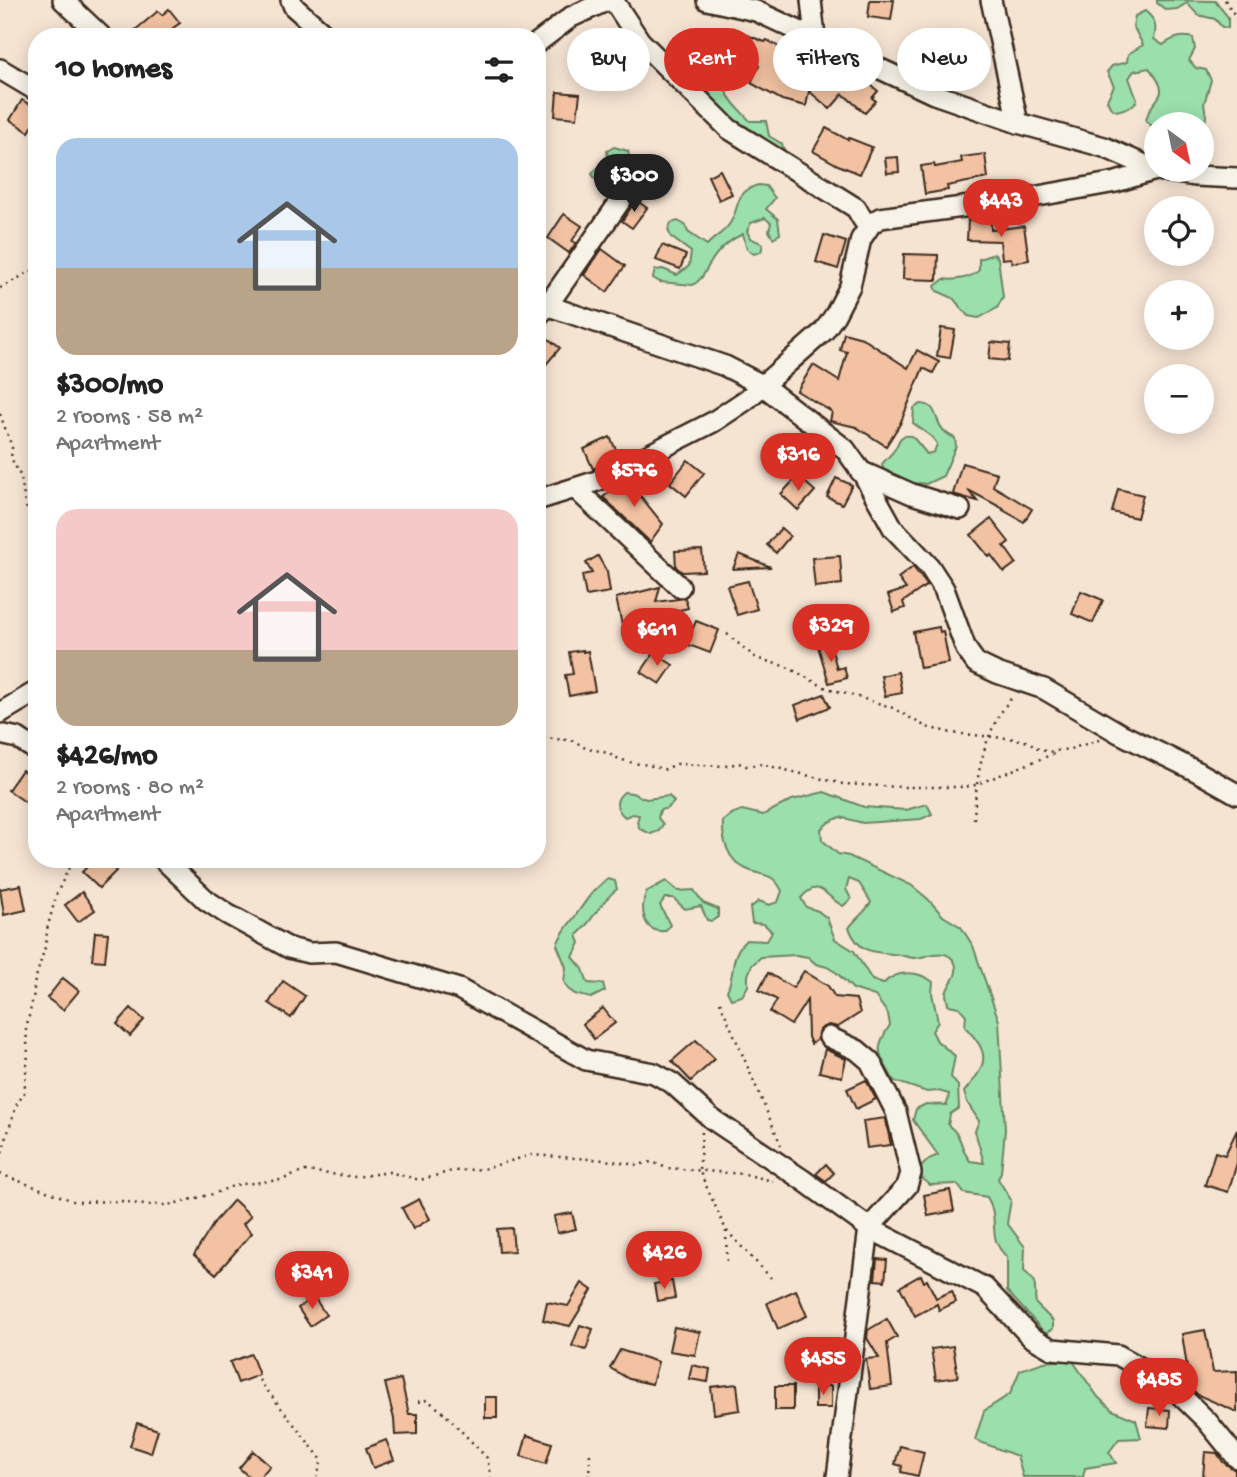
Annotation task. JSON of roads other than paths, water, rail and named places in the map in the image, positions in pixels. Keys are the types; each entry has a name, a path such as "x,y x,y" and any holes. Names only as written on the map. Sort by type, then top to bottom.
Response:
{"street":[{"path":"63,0 93,28"},
{"path":"291,0 294,7 318,28"},
{"path":"546,36 571,17 610,0 640,41 729,129 856,208 863,220 871,224"},
{"path":"707,0 756,11 795,28"},
{"path":"811,0 814,28"},
{"path":"991,0 1018,123"},
{"path":"0,69 28,86"},
{"path":"883,70 934,94 1018,123 1104,147 1144,165"},
{"path":"546,497 597,481 713,422 746,400 824,331 850,286 861,239 871,224 880,218 1016,200 1116,182 1144,174"},
{"path":"1214,177 1237,178"},
{"path":"546,301 626,193"},
{"path":"546,310 725,366 762,385 845,449 893,528 929,566 944,589 970,657 976,663 1044,689 1119,733 1237,794"},
{"path":"860,471 912,494 960,509"},
{"path":"576,489 680,587"},
{"path":"0,713 28,696"},
{"path":"0,734 18,738 28,745"},
{"path":"172,868 206,900 289,948 309,953 336,952 459,989 586,1060 654,1073 672,1083 710,1117 869,1228 985,1288 1031,1337 1052,1349 1118,1355 1169,1384 1207,1421 1237,1458"},
{"path":"830,1037 857,1049 870,1062 896,1112 911,1173 907,1186 869,1228 837,1477"}]}
